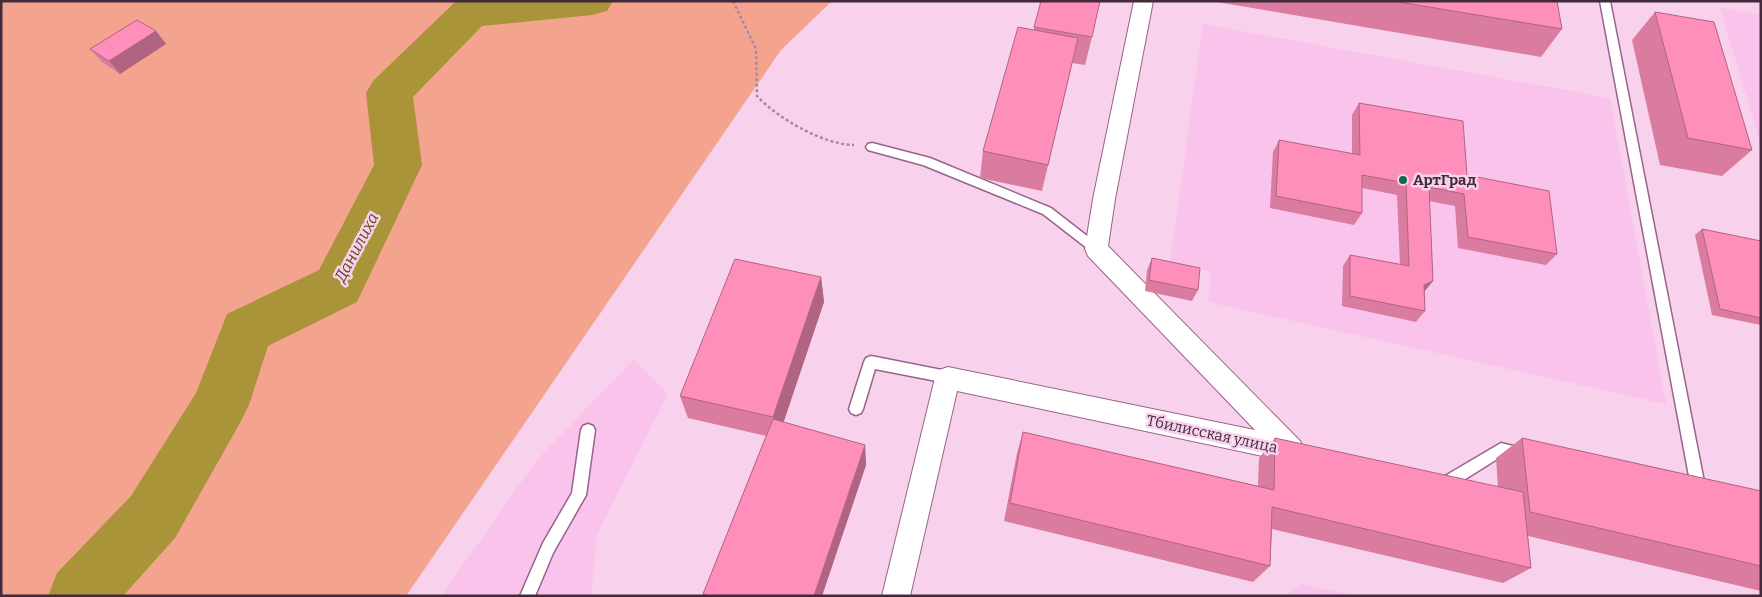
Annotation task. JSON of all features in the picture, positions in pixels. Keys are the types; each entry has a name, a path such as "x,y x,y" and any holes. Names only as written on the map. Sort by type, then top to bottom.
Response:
{"street":[{"path":"1096,249 1104,199 1144,1"},
{"name":"Тбилисская улица","path":"948,378 1291,450 1096,249"},
{"path":"896,596 948,378"}],"lane":[{"path":"1605,1 1704,500 1681,494"},
{"path":"872,147 926,161 1047,211 1096,249"},
{"path":"856,409 871,362 948,378"},
{"path":"527,596 548,548 579,495 588,430"},
{"path":"1427,479 1446,483 1501,449 1530,456"}],"path":[{"path":"733,1 756,49 757,96 760,102 787,120 835,143 872,147"}],"shaded area":[{"path":"1,1 832,1 781,50 406,596 1,596"},
{"path":"1720,8 1761,15 1761,145"},
{"name":"АртГрад","path":"1203,24 1610,98 1666,404 1208,302 1211,271 1170,262"},
{"path":"634,359 668,394 597,534 591,596 441,596 536,461"},
{"path":"1301,584 1357,596 1286,596"}],"building":[{"path":"1041,1 1100,1 1092,37 1034,27"},
{"path":"1393,1 1557,1 1562,29"},
{"path":"1655,12 1714,22 1752,150 1688,138"},
{"path":"137,20 156,31 109,61 90,49"},
{"path":"1018,27 1078,38 1048,165 983,151"},
{"path":"1359,103 1463,121 1467,175 1549,191 1557,254 1468,237 1464,194 1429,187 1433,281 1424,285 1425,311 1350,296 1350,255 1409,266 1406,183 1362,175 1362,213 1276,196 1279,140 1360,155"},
{"path":"1702,229 1761,241 1761,318 1720,309"},
{"path":"1152,258 1200,268 1198,290 1149,280"},
{"path":"735,259 821,277 773,417 680,396"},
{"path":"773,419 865,445 814,596 709,596 703,594"},
{"path":"1023,432 1274,490 1275,438 1523,492 1531,568 1272,507 1270,566 1010,503"},
{"path":"1522,438 1761,491 1761,566 1530,512"}],"waterway":[{"name":"Данилиха","path":"80,596 153,517 220,405 246,331 338,286 398,165 389,93 470,12 592,1"}],"place":[{"name":"АртГрад","path":"1403,180"}]}
